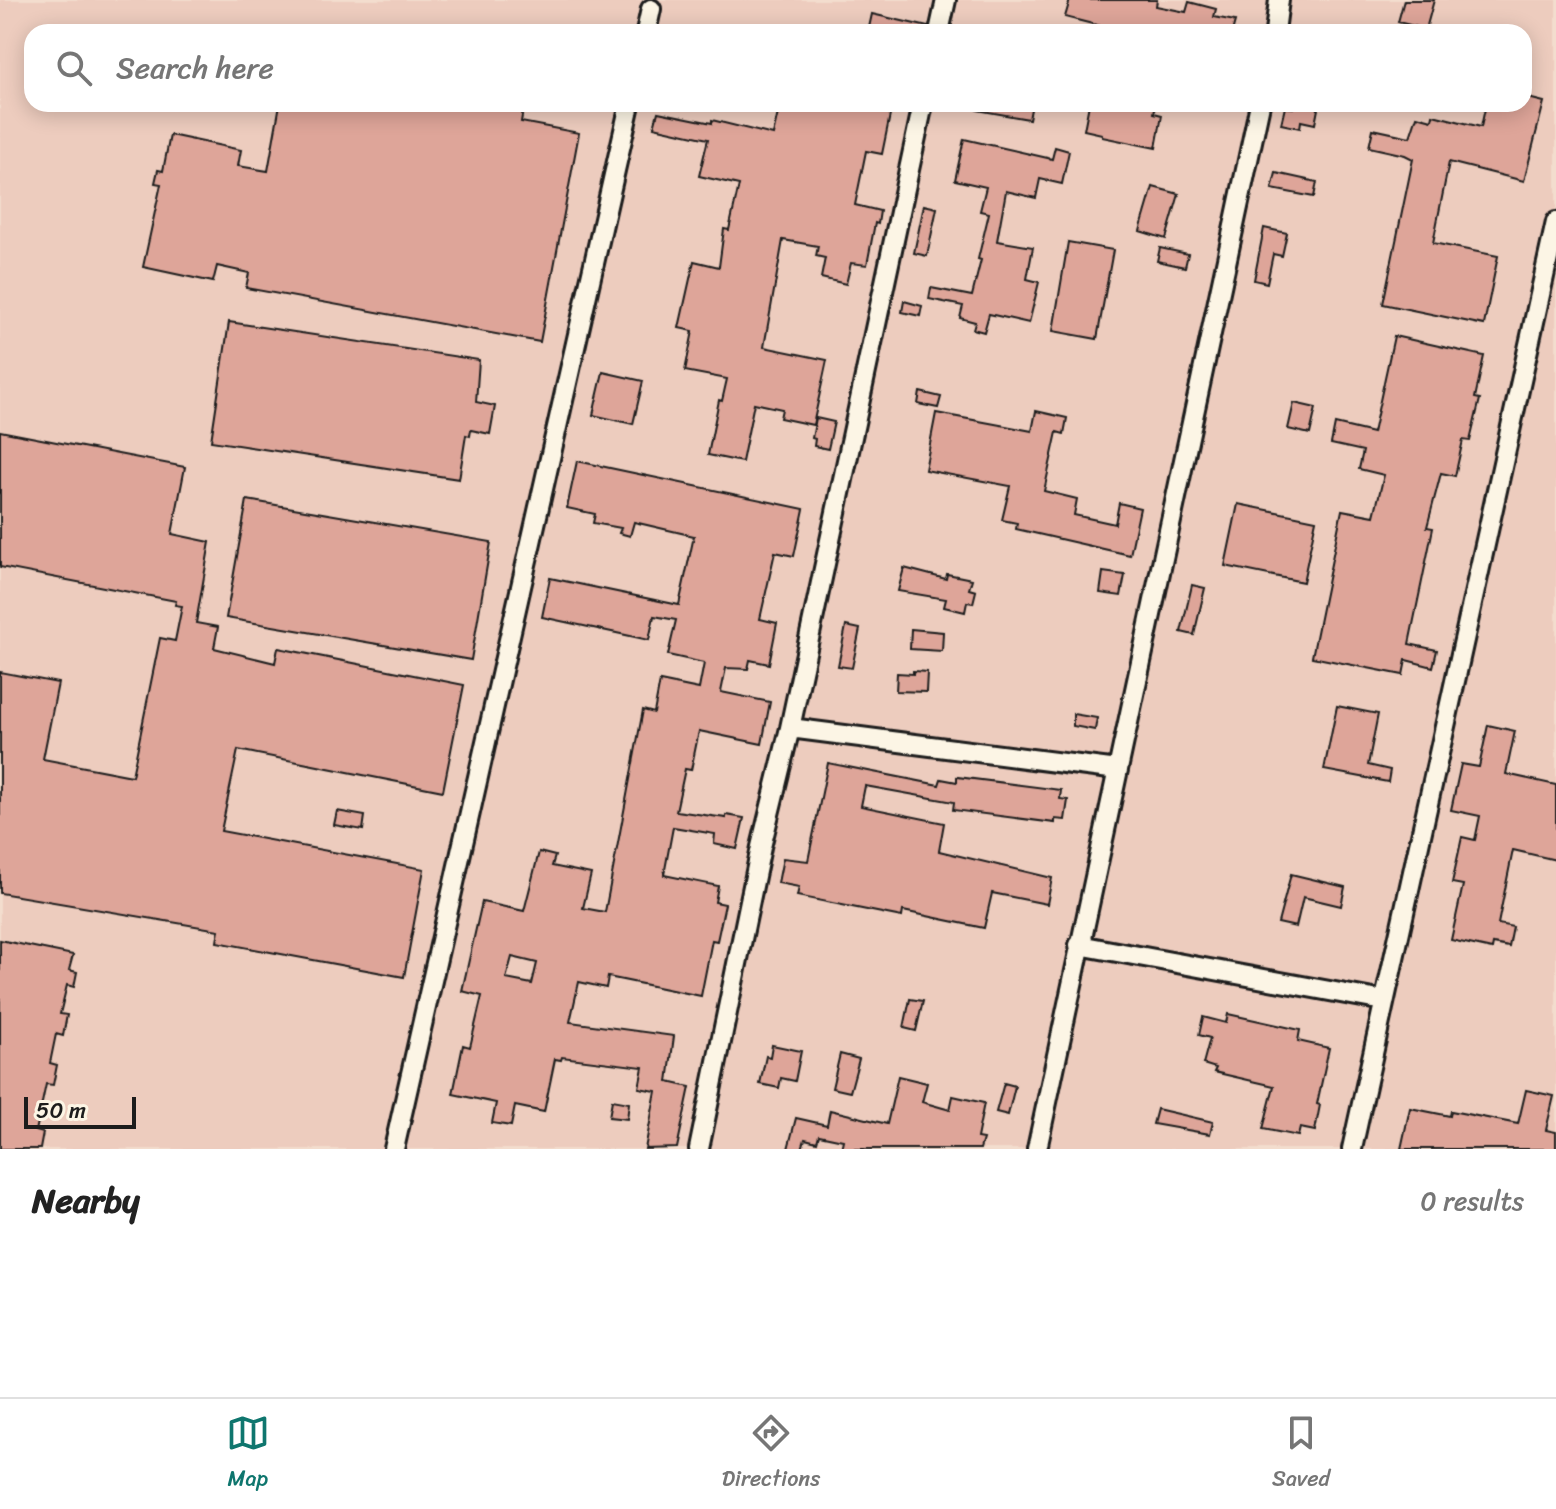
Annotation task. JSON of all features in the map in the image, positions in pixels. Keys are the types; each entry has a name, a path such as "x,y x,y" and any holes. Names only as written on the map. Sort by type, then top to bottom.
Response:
{"street":[{"path":"941,24 946,0"},
{"path":"1276,24 1279,0"},
{"path":"648,24 651,9"},
{"path":"394,1149 628,112"},
{"path":"699,1149 761,847 790,728 921,112"},
{"path":"1037,1149 1258,112"},
{"path":"1352,1149 1556,222"},
{"path":"790,728 1118,770"},
{"path":"1079,945 1384,1001"}],"shaded area":[{"path":"0,0 1556,0 1556,1149 0,1149"}],"building":[{"path":"1070,0 1157,0 1156,6 1186,12 1189,2 1216,9 1214,17 1235,21 1234,24 1093,24 1065,17"},
{"path":"1404,0 1434,0 1427,24 1398,22"},
{"path":"872,14 915,24 870,24"},
{"path":"1532,99 1544,102 1524,181 1449,162 1433,243 1498,256 1484,325 1383,304 1413,159 1369,147 1373,129 1410,137 1417,116 1432,120 1433,115 1481,127 1484,112 1532,112"},
{"path":"279,112 523,112 521,122 579,133 540,342 246,288 249,273 217,266 213,282 143,267 161,184 155,183 158,170 163,171 170,135 241,150 238,166 268,171"},
{"path":"658,112 712,123 712,120 773,135 778,112 891,112 882,154 866,151 855,205 880,211 867,265 851,263 846,284 821,278 825,258 816,256 818,246 783,240 764,347 827,360 813,425 780,418 782,409 754,403 742,462 708,455 719,400 722,401 727,379 685,371 693,331 679,328 694,261 719,267 724,229 729,230 739,185 699,176 708,139 654,127"},
{"path":"989,112 1030,112 1029,119"},
{"path":"1087,112 1154,112 1162,115 1156,148 1102,137 1102,134 1084,130"},
{"path":"1284,112 1317,112 1315,124 1301,121 1300,128 1281,124"},
{"path":"964,139 1052,159 1055,147 1069,151 1062,184 1040,179 1036,198 1006,191 997,241 1033,247 1027,279 1039,282 1029,323 989,314 984,332 973,329 975,322 960,318 963,306 929,299 931,288 972,296 981,260 978,259 989,213 980,211 986,187 955,180"},
{"path":"1276,173 1317,182 1314,197 1272,189"},
{"path":"1153,187 1179,194 1166,239 1140,231"},
{"path":"924,205 937,208 927,256 914,253"},
{"path":"1264,228 1287,233 1282,256 1273,254 1267,283 1254,280"},
{"path":"1068,242 1113,250 1097,339 1053,331"},
{"path":"1160,248 1188,254 1185,267 1157,261"},
{"path":"904,301 922,306 920,316 902,312"},
{"path":"229,322 479,360 476,402 495,406 490,434 471,430 470,436 466,435 459,479 211,441"},
{"path":"1394,336 1484,356 1475,398 1480,399 1470,441 1463,440 1455,476 1441,473 1427,527 1433,528 1409,644 1437,650 1433,667 1406,660 1403,675 1312,657 1342,510 1374,516 1384,475 1359,469 1363,451 1331,444 1335,424 1373,433"},
{"path":"603,372 643,381 633,424 593,415"},
{"path":"920,392 941,397 938,408 918,404"},
{"path":"1294,403 1316,408 1310,434 1288,429"},
{"path":"1036,411 1067,418 1064,434 1057,432 1044,491 1077,499 1074,515 1115,524 1119,503 1140,508 1130,555 1016,529 1017,523 1002,520 1010,486 925,470 936,413 1032,431"},
{"path":"816,418 834,422 828,449 814,446 815,439 812,438"},
{"path":"0,431 185,467 172,534 210,542 196,623 218,627 214,648 275,663 278,648 464,685 443,791 238,750 221,831 424,869 404,977 217,942 219,930 0,893 0,672 58,683 43,759 132,776 160,638 175,641 182,606 175,605 176,601 0,567"},
{"path":"577,461 804,509 794,556 775,552 760,619 777,623 769,664 750,660 748,669 726,668 721,692 770,702 762,744 699,731 691,770 685,769 676,811 744,818 737,849 714,844 715,834 673,827 664,875 718,886 715,902 725,904 717,941 712,940 701,996 608,977 606,988 579,982 570,1022 674,1036 668,1082 690,1087 677,1148 645,1149 656,1091 639,1088 643,1067 562,1057 561,1060 555,1059 544,1112 515,1106 511,1126 492,1123 496,1103 453,1094 463,1045 470,1047 482,996 462,991 482,902 524,911 539,852 555,856 552,866 591,874 583,908 605,912 643,710 654,713 660,681 699,689 704,663 668,655 676,620 654,616 649,640 542,617 550,578 679,605 694,536 634,522 630,536 619,533 621,528 593,523 595,514 567,508","holes":["512,957 537,963 532,984 506,979"]},
{"path":"247,500 491,542 471,660 226,618"},
{"path":"1238,504 1316,520 1303,582 1225,566"},
{"path":"904,568 946,579 947,574 972,579 969,589 976,591 973,603 967,602 965,612 944,607 946,599 898,591"},
{"path":"1103,572 1125,575 1121,596 1100,593"},
{"path":"1192,585 1205,588 1194,635 1181,632"},
{"path":"846,626 860,629 852,668 838,666"},
{"path":"911,629 943,632 942,651 910,649"},
{"path":"913,671 927,672 926,692 896,691 897,673 913,674"},
{"path":"1337,706 1378,714 1368,765 1390,770 1388,782 1324,770"},
{"path":"1073,714 1097,718 1095,730 1073,726"},
{"path":"1488,725 1515,731 1506,774 1556,785 1556,860 1513,850 1498,924 1513,927 1509,947 1493,944 1492,949 1451,940 1463,885 1452,883 1462,837 1475,840 1480,816 1451,810 1461,764 1479,767"},
{"path":"828,763 939,785 941,779 957,782 957,777 1061,790 1060,799 1068,800 1065,820 1055,819 1055,823 953,810 954,802 865,786 861,806 944,823 939,851 1052,878 1047,904 992,893 984,928 903,911 902,917 797,896 799,887 778,883 783,858 808,861"},
{"path":"337,811 365,816 363,830 334,825"},
{"path":"1291,874 1345,887 1341,906 1303,897 1296,927 1278,923"},
{"path":"0,940 73,955 69,970 77,972 74,987 67,985 60,1014 67,1015 63,1036 56,1034 50,1063 57,1065 53,1085 46,1084 36,1131 43,1133 40,1149 0,1149"},
{"path":"910,999 923,1001 916,1031 904,1028"},
{"path":"1228,1014 1300,1030 1298,1041 1329,1048 1317,1104 1320,1105 1315,1131 1300,1128 1298,1136 1263,1129 1274,1086 1214,1072 1216,1068 1203,1064 1210,1038 1199,1035 1203,1017 1226,1023"},
{"path":"772,1045 801,1051 795,1081 781,1078 779,1088 760,1084 766,1056 770,1057"},
{"path":"840,1054 859,1059 850,1092 832,1088"},
{"path":"898,1076 927,1083 922,1102 950,1110 953,1096 984,1103 977,1138 983,1139 980,1149 841,1149 843,1140 819,1135 817,1142 805,1139 802,1149 788,1149 796,1118 827,1125 830,1110 887,1124"},
{"path":"1004,1083 1015,1086 1008,1115 996,1112"},
{"path":"1526,1090 1554,1096 1546,1130 1556,1132 1556,1149 1401,1149 1410,1108 1450,1116 1451,1111 1518,1124"},
{"path":"612,1100 629,1103 627,1119 609,1117"},
{"path":"1157,1109 1213,1122 1210,1134 1153,1124"}]}
